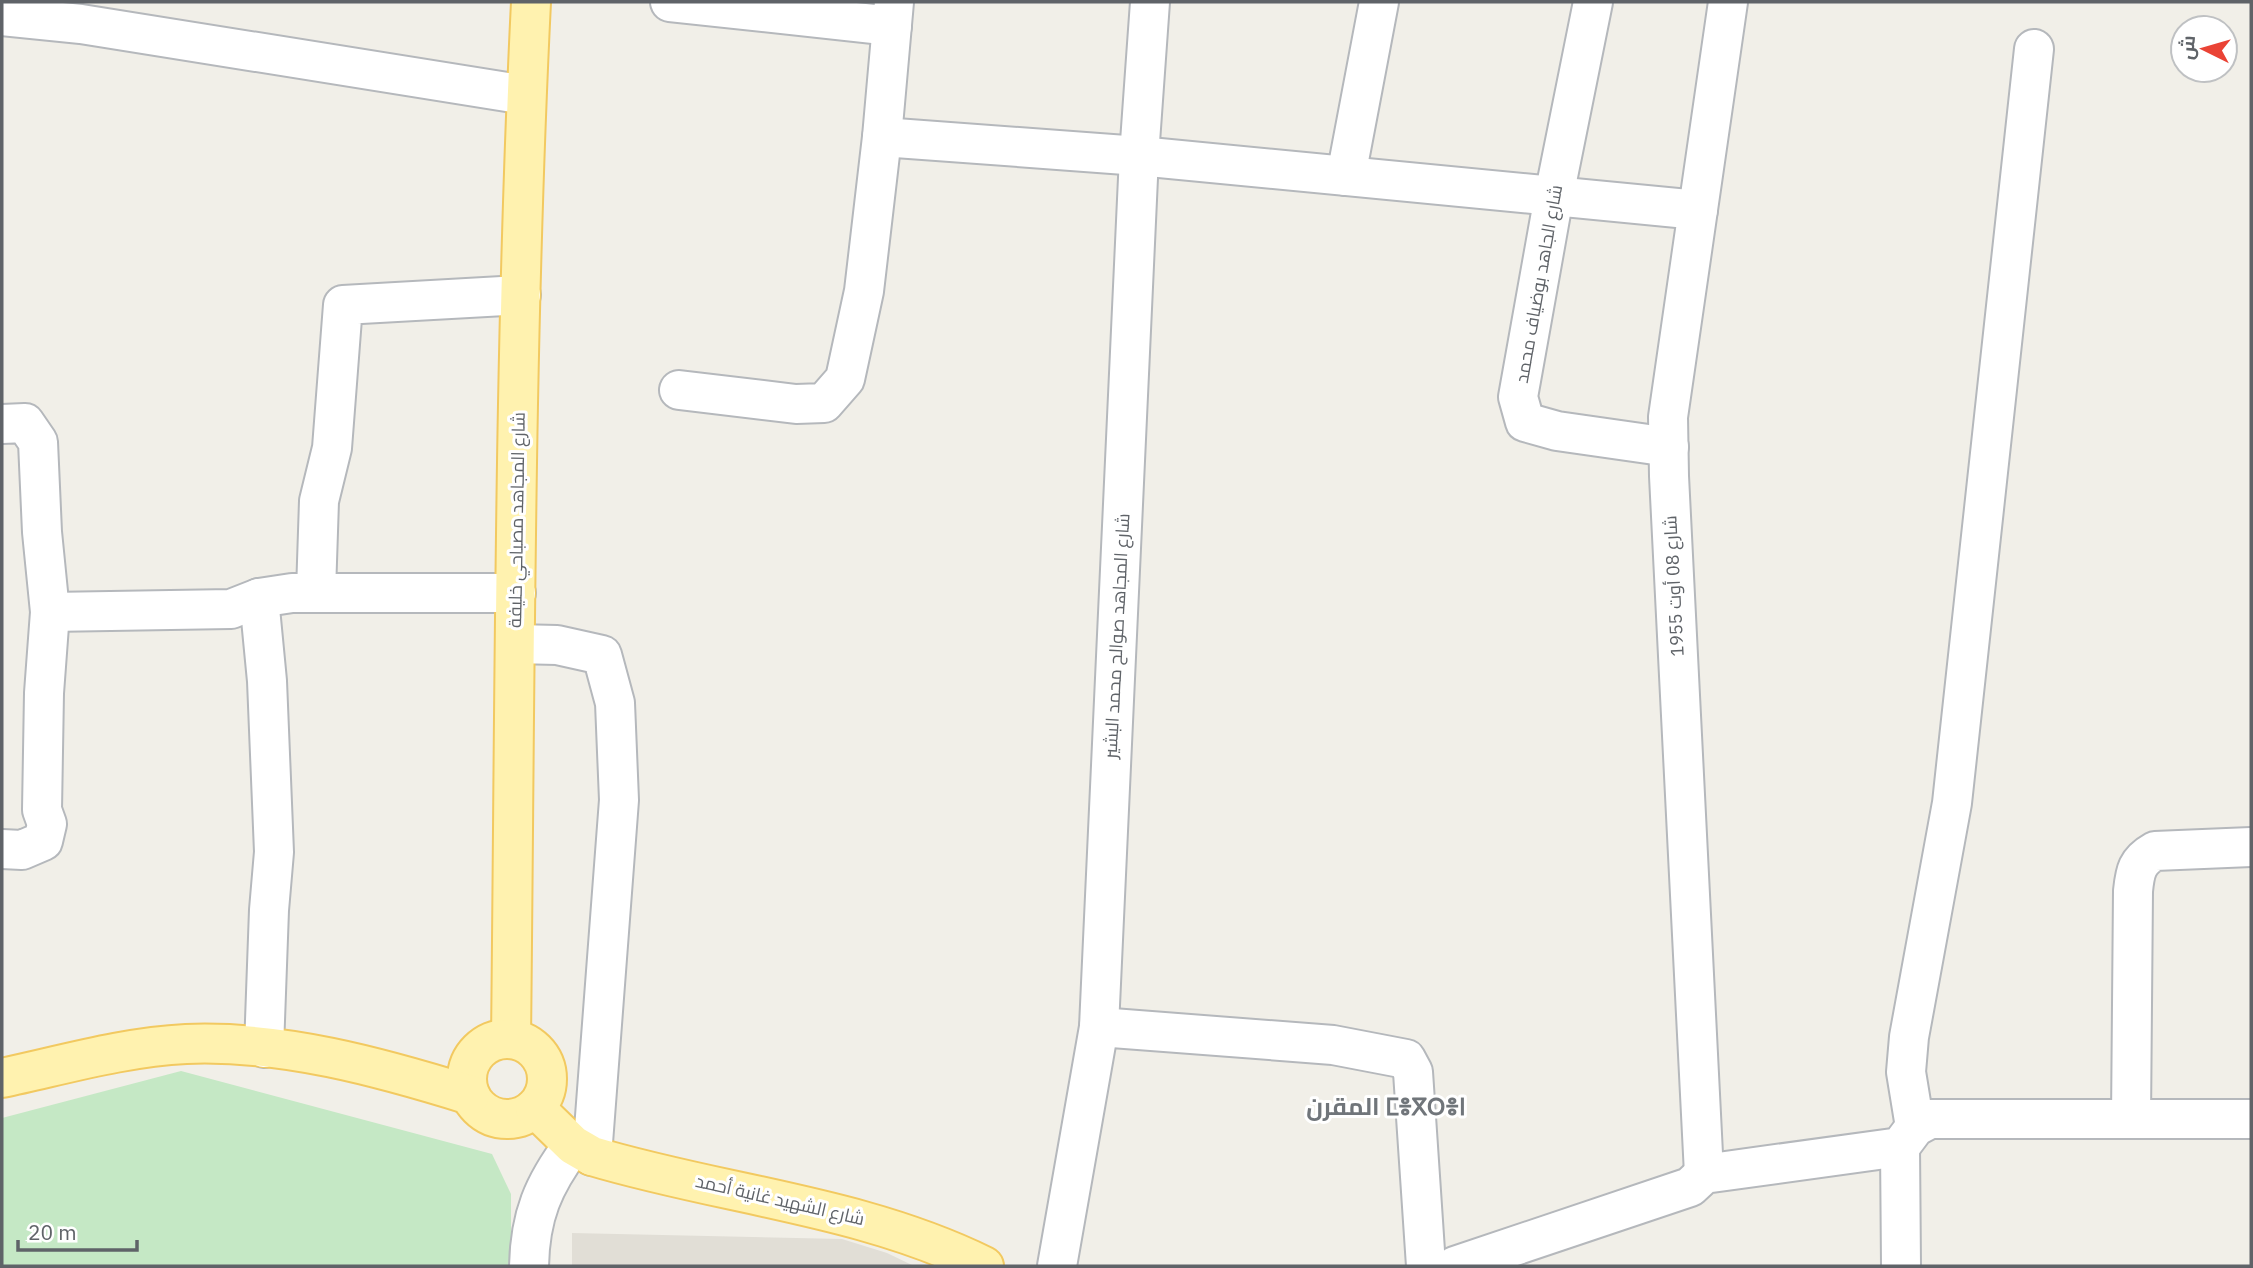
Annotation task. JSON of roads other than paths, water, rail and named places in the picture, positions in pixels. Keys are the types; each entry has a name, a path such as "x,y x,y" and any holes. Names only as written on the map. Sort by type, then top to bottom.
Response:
{"main road":[{"name":"شارع المجاهد مصباحي خليفة","path":"495,1045 515,644 521,295 531,2"},
{"path":"2,1078 131,1050 187,1044 299,1052 411,1076 447,1066 495,1045 523,1042 535,1050 547,1072 543,1098 536,1108 523,1116 510,1119 483,1107 468,1072 495,1045"},
{"name":"شارع الشهيد غانية أحمد","path":"411,1076 483,1107 532,1137 866,1220 914,1236 984,1266"},
{"path":"536,1108 582,1151"}],"street":[{"path":"670,2 893,14 864,291 845,379 824,403 796,404 679,390"},
{"name":"شارع المجاهد صوالح محمد البشير","path":"1057,1266 1099,1027 1139,156 1150,2"},
{"path":"1346,176 1379,2"},
{"name":"شارع الجاهد بوضياف محمد","path":"1593,2 1554,196 1518,397 1525,422 1557,431 1669,447"},
{"name":"شارع 08 أوت 1955","path":"1704,1174 1668,416 1728,2"},
{"path":"2,16 81,24 526,95"},
{"path":"1900,1266 1909,1037 1952,803 2034,49"},
{"path":"882,136 1139,156 1698,210"},
{"path":"316,592 319,501 332,447 343,305 521,295"},
{"path":"2,424 25,423 38,442 42,532 50,612 44,693 41,810 47,824 43,841 22,850 2,849"},
{"path":"50,612 231,609 259,598 316,592 516,593"},
{"path":"259,598 267,681 274,852 264,1048"},
{"path":"515,644 557,645 602,655 615,703 619,800 582,1151 552,1174 542,1193 529,1266"},
{"path":"2131,1119 2133,891 2136,868 2142,858 2155,850 2251,847"},
{"path":"1099,1027 1333,1045 1406,1059 1413,1072 1426,1266"},
{"path":"1455,1266 1690,1187 1704,1174 1907,1137 1930,1119 2251,1119"}],"district":[{"name":"المقرن ⵎⴻⴳⵔⴻⵏ","path":"1386,1107"}]}
